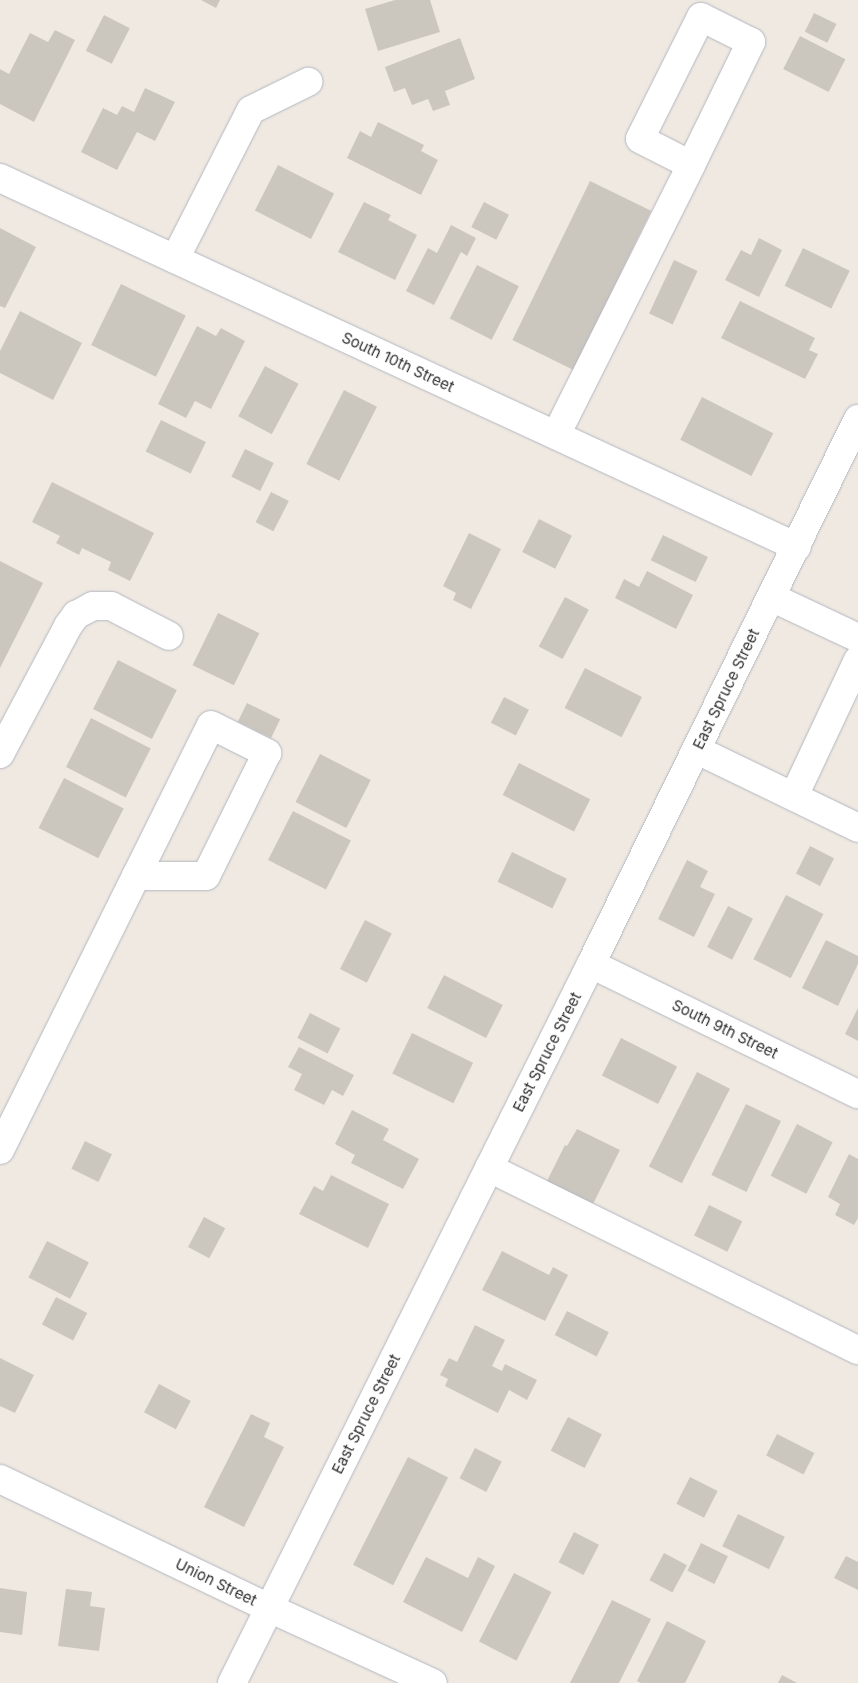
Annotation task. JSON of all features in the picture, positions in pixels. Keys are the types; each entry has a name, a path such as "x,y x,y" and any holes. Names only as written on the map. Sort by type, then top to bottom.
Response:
{"street":[{"path":"556,435 751,42 701,17 640,139 690,164"},
{"path":"175,259 251,110 308,82"},
{"name":"South 10th Street","path":"0,178 796,546"},
{"name":"East Spruce Street","path":"232,1683 697,750 858,419"},
{"path":"771,597 858,638"},
{"path":"0,754 68,626 76,615 93,606 111,606 168,636"},
{"path":"794,796 858,660"},
{"path":"0,1150 136,876 211,725 267,753 206,876 136,876"},
{"path":"697,750 858,828"},
{"name":"South 9th Street","path":"591,964 858,1094"},
{"path":"489,1168 858,1350"},
{"name":"Union Street","path":"0,1479 269,1608 433,1683"}],"building":[{"path":"201,0 220,0 216,8"},
{"path":"395,0 430,0 440,32 378,51 365,9"},
{"path":"814,13 836,24 827,43 805,32"},
{"path":"104,15 130,28 112,64 86,51"},
{"path":"55,30 75,40 34,122 0,104 0,69 9,74 30,33 48,42"},
{"path":"800,36 845,59 829,92 783,69"},
{"path":"460,38 475,79 445,91 450,105 433,111 428,99 412,105 405,88 394,92 385,67"},
{"path":"145,88 175,102 155,141 137,132 117,170 81,152 103,108 117,115 122,106 134,112"},
{"path":"378,122 424,145 421,151 438,160 421,195 347,158 360,131 371,137"},
{"path":"278,165 334,194 311,239 255,210"},
{"path":"590,181 651,211 574,370 512,340"},
{"path":"364,202 391,215 388,220 417,235 395,280 338,252"},
{"path":"484,202 509,215 496,240 471,227"},
{"path":"451,225 476,238 467,256 461,252 434,305 406,291 428,248 437,253"},
{"path":"0,228 36,247 5,308 0,306"},
{"path":"759,238 782,250 759,297 725,280 741,250 751,255"},
{"path":"803,248 850,271 831,309 785,286"},
{"path":"674,260 698,271 673,324 649,313"},
{"path":"477,265 519,286 492,340 450,318"},
{"path":"121,284 186,316 156,377 91,345"},
{"path":"740,301 815,338 809,350 818,354 805,379 721,338"},
{"path":"20,311 82,343 53,400 0,373 0,351"},
{"path":"197,326 216,336 221,328 245,341 211,409 195,401 186,418 158,404"},
{"path":"265,366 299,384 272,434 238,416"},
{"path":"344,390 377,407 339,481 306,464"},
{"path":"702,397 773,433 751,476 680,440"},
{"path":"161,420 206,442 191,473 146,451"},
{"path":"245,449 274,463 260,491 231,477"},
{"path":"52,482 154,533 130,581 108,570 111,562 82,548 79,555 56,543 60,536 32,522"},
{"path":"271,492 289,501 273,531 256,522"},
{"path":"539,519 572,536 555,569 522,552"},
{"path":"469,533 501,549 471,609 453,600 456,593 443,586"},
{"path":"663,535 708,557 696,582 651,560"},
{"path":"0,561 43,583 0,668"},
{"path":"647,571 693,595 676,629 615,598 624,579 639,587"},
{"path":"565,597 589,610 563,659 539,646"},
{"path":"218,613 259,633 234,685 193,665"},
{"path":"118,660 177,690 152,739 93,709"},
{"path":"585,668 642,697 622,737 565,708"},
{"path":"504,697 529,710 516,736 491,723"},
{"path":"247,703 280,719 271,738 238,722"},
{"path":"91,718 151,748 126,797 66,767"},
{"path":"320,754 371,780 346,828 295,802"},
{"path":"519,763 590,799 574,831 503,795"},
{"path":"64,778 124,808 98,858 39,828"},
{"path":"293,811 351,841 326,890 268,860"},
{"path":"810,846 834,858 820,886 796,874"},
{"path":"512,852 567,879 552,908 498,882"},
{"path":"687,860 708,871 700,887 715,894 694,937 658,919"},
{"path":"786,895 823,914 791,978 753,959"},
{"path":"728,906 753,919 732,960 707,947"},
{"path":"365,920 392,934 367,983 340,969"},
{"path":"826,940 858,956 858,964 838,1006 802,988"},
{"path":"444,975 503,1005 486,1038 427,1008"},
{"path":"858,1008 858,1041 845,1034"},
{"path":"310,1013 340,1028 328,1053 297,1038"},
{"path":"412,1033 473,1063 453,1103 392,1073"},
{"path":"621,1038 677,1067 658,1104 602,1075"},
{"path":"299,1047 354,1075 343,1096 332,1090 324,1105 294,1090 302,1074 288,1067"},
{"path":"697,1072 730,1089 682,1183 649,1166"},
{"path":"746,1104 781,1121 746,1192 711,1175"},
{"path":"352,1110 389,1129 383,1140 419,1159 403,1189 351,1163 355,1155 335,1144"},
{"path":"797,1124 833,1142 806,1194 771,1176"},
{"path":"577,1129 620,1150 592,1206 546,1183 565,1145 567,1146"},
{"path":"85,1141 112,1154 98,1182 71,1169"},
{"path":"849,1154 858,1159 858,1218 854,1225 835,1215 840,1204 828,1197"},
{"path":"331,1175 389,1204 368,1248 299,1214 314,1186 323,1191"},
{"path":"709,1205 742,1221 727,1252 694,1236"},
{"path":"204,1217 225,1228 209,1258 188,1247"},
{"path":"47,1241 89,1262 70,1299 28,1278"},
{"path":"502,1251 549,1275 553,1267 568,1275 545,1321 482,1290"},
{"path":"56,1297 87,1313 73,1341 42,1325"},
{"path":"567,1311 609,1332 597,1356 555,1335"},
{"path":"475,1325 505,1340 492,1366 502,1371 505,1364 537,1380 527,1400 509,1390 498,1413 445,1386 448,1379 440,1375 449,1358 457,1362"},
{"path":"0,1358 34,1375 15,1413 0,1406"},
{"path":"159,1384 191,1401 176,1429 144,1412"},
{"path":"251,1414 270,1423 264,1437 284,1447 244,1527 204,1507"},
{"path":"568,1417 602,1434 585,1468 551,1451"},
{"path":"777,1434 814,1453 804,1474 766,1455"},
{"path":"475,1448 502,1462 486,1492 460,1478"},
{"path":"408,1457 448,1477 393,1585 353,1565"},
{"path":"690,1477 718,1491 704,1518 676,1504"},
{"path":"738,1514 785,1537 769,1569 722,1546"},
{"path":"574,1532 599,1545 584,1575 559,1562"},
{"path":"701,1543 728,1556 714,1584 687,1571"},
{"path":"664,1553 687,1565 672,1593 649,1580"},
{"path":"846,1556 858,1562 858,1590 834,1578"},
{"path":"426,1557 468,1578 478,1557 495,1566 462,1632 403,1602"},
{"path":"514,1573 551,1592 516,1661 479,1642"},
{"path":"0,1588 27,1592 22,1635 0,1632"},
{"path":"66,1589 92,1592 90,1606 105,1608 99,1651 58,1646"},
{"path":"612,1600 651,1619 619,1683 570,1683"},
{"path":"667,1621 706,1641 685,1683 641,1683 637,1681"},
{"path":"782,1675 797,1683 778,1683"}]}
